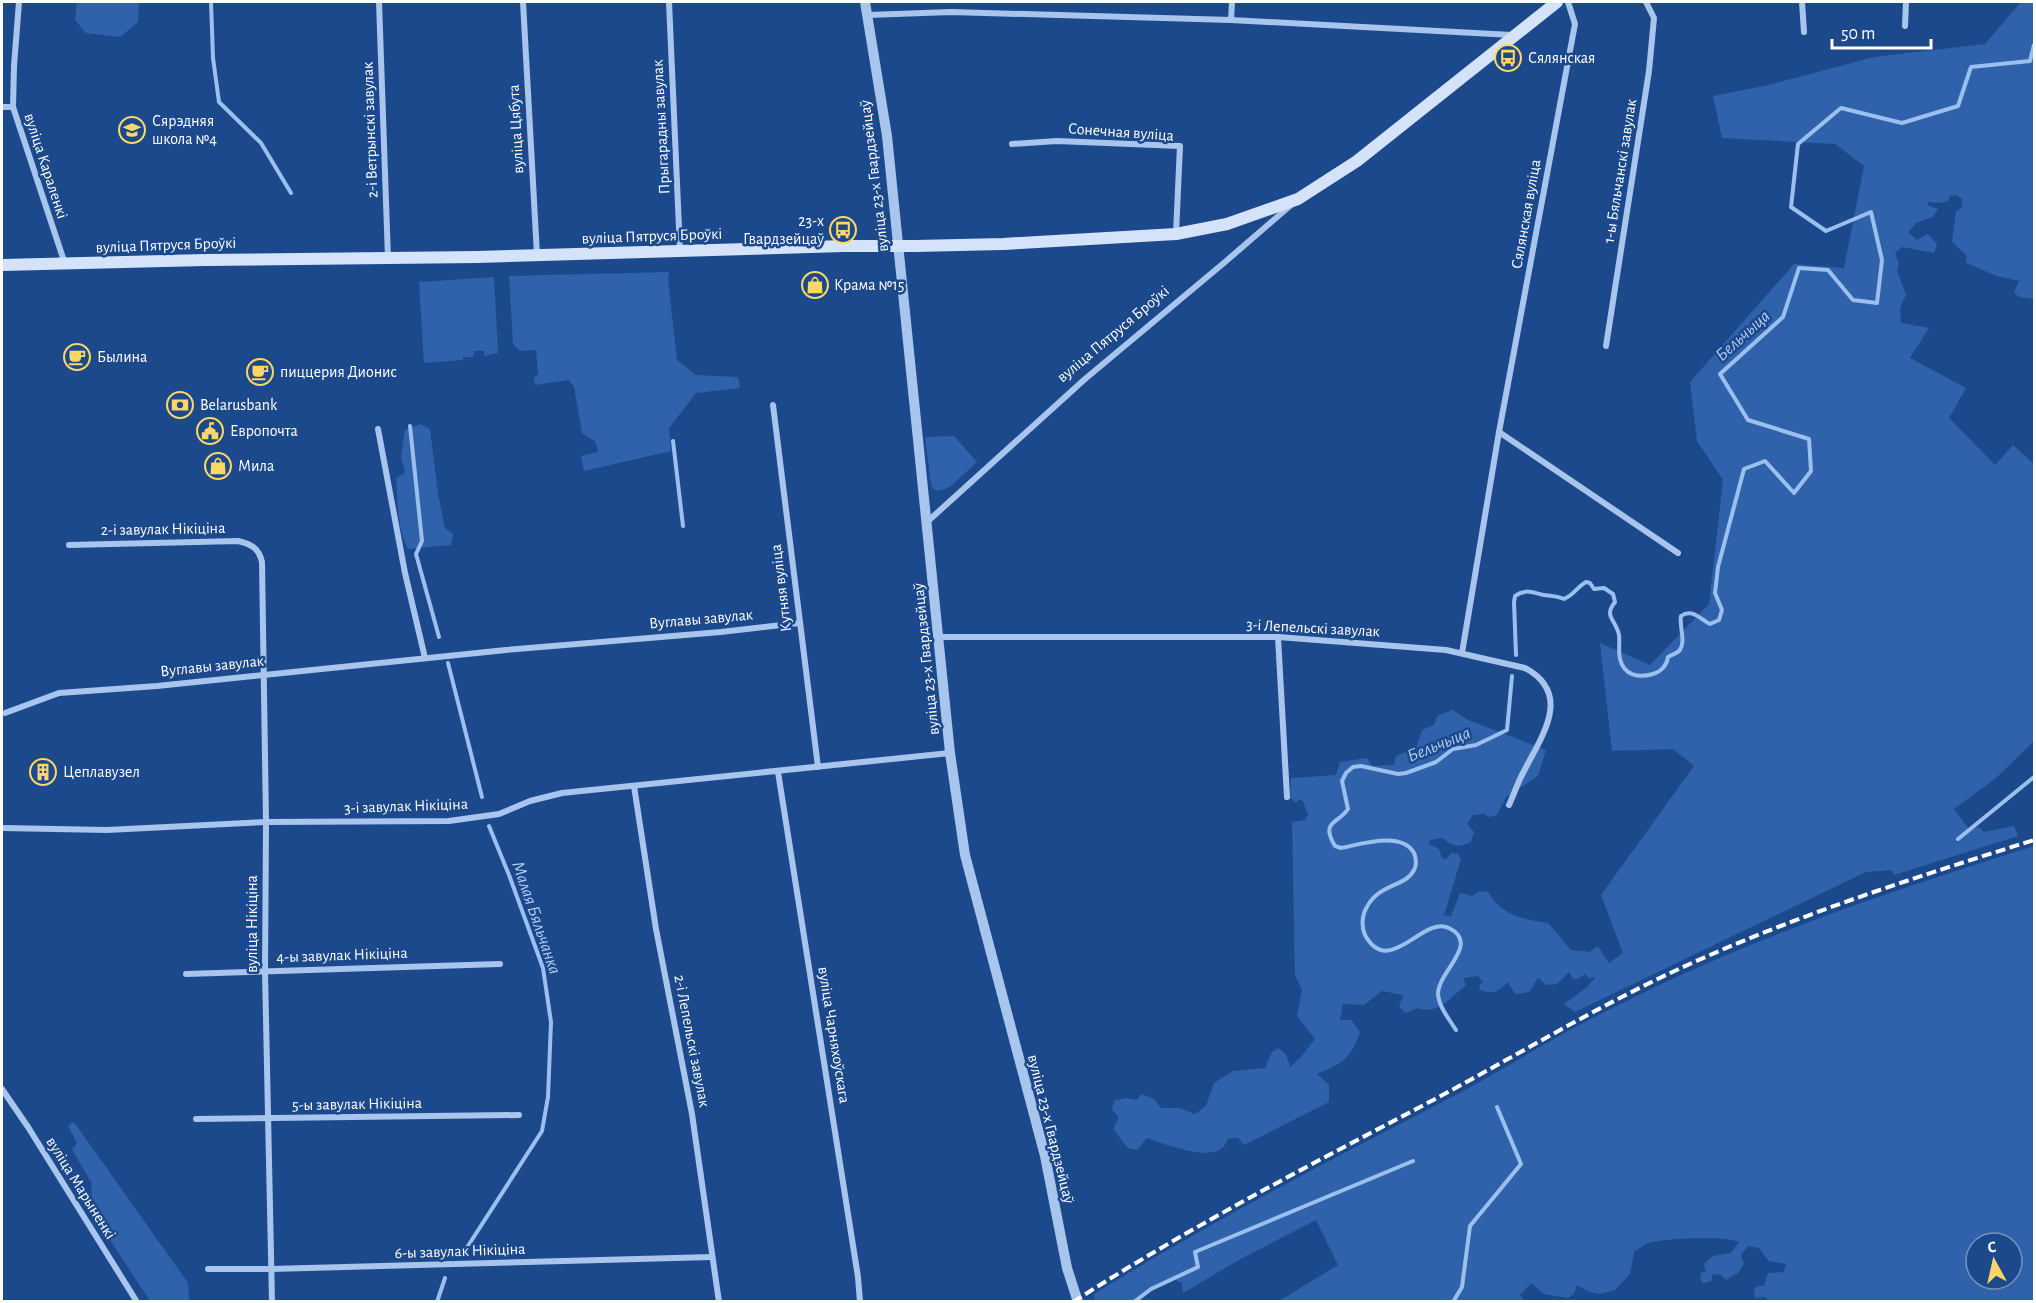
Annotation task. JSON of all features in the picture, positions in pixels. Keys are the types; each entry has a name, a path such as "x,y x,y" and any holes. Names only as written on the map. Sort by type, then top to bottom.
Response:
{"main road":[{"name":"вуліца Пятруся Броўкі","path":"2,265 1014,243 1176,234 1227,224 1298,199 1357,160 1557,2"}],"street":[{"name":"вуліца Караленкі","path":"19,2 13,107 65,264"},
{"name":"2-і Ветрынскі завулак","path":"379,2 388,258"},
{"name":"вуліца Цябута","path":"523,2 537,255"},
{"name":"Прыгарадны завулак","path":"669,2 680,251"},
{"name":"вуліца 23-х Гвардзейцаў","path":"865,2 886,136 950,753 965,855 1045,1156 1067,1268 1078,1302"},
{"path":"1231,20 1232,2"},
{"name":"Сялянская вуліца","path":"1462,653 1499,432 1575,24 1568,2"},
{"name":"1-ы Бяльчанскі завулак","path":"1606,346 1649,71 1654,18 1646,2"},
{"path":"1802,2 1804,32"},
{"path":"1905,26 1906,2"},
{"path":"868,15 951,12 1231,20 1516,35"},
{"path":"2,107 13,107"},
{"name":"Сонечная вуліца","path":"1012,144 1057,141 1180,146 1176,234"},
{"name":"вуліца Пятруся Броўкі","path":"926,522 1085,379 1217,270 1298,199"},
{"name":"Кутняя вуліца","path":"773,405 818,767"},
{"path":"378,429 405,573 425,658"},
{"path":"1499,432 1678,553"},
{"name":"2-і завулак Нікіціна","path":"69,545 238,541 256,548"},
{"name":"вуліца Нікіціна","path":"256,548 262,562 266,822 265,972 272,1302"},
{"name":"Вуглавы завулак","path":"5,713 59,693 157,686 799,623"},
{"name":"3-і Лепельскі завулак","path":"939,637 1278,637 1462,653 1525,668 1536,673 1544,681 1550,694 1551,706 1549,720 1509,805"},
{"path":"1278,637 1287,797"},
{"name":"3-і завулак Нікіціна","path":"2,828 107,830 266,822 449,821 499,814 530,801 562,793 950,753"},
{"name":"вуліца Чарняхоўскага","path":"778,772 858,1277 860,1302"},
{"name":"2-і Лепельскі завулак","path":"634,786 656,929 692,1114 719,1302"},
{"name":"4-ы завулак Нікіціна","path":"186,974 500,964"},
{"name":"вуліца Марыненкі","path":"2,1089 137,1302"},
{"name":"5-ы завулак Нікіціна","path":"196,1119 519,1115"},
{"name":"6-ы завулак Нікіціна","path":"208,1269 712,1257"}],"shaded area":[{"path":"77,2 139,2 138,22 120,37 86,33 75,20"},
{"path":"2021,2 2034,2 2034,299 2019,297 2014,292 2019,281 1997,276 1966,263 1967,256 1952,242 1956,212 1962,207 1962,199 1956,195 1940,203 1928,202 1927,205 1938,209 1933,217 1916,223 1908,232 1917,240 1928,234 1937,244 1934,253 1902,247 1895,253 1899,264 1897,271 1906,295 1900,308 1901,323 1929,328 1910,358 1966,388 1949,418 1995,465 2013,445 2034,464 2034,741 1996,778 1954,809 1969,829 1979,827 1984,832 2014,826 2018,836 1894,875 1892,870 1866,872 1575,1012 1564,1004 1586,988 1596,977 1589,978 1585,974 1578,979 1573,979 1569,972 1557,984 1546,985 1538,978 1529,992 1515,994 1508,982 1499,990 1489,992 1480,990 1479,985 1483,982 1478,976 1463,978 1466,985 1444,1004 1432,1009 1418,1008 1406,1013 1399,1007 1403,995 1382,991 1364,1005 1343,1004 1340,1020 1351,1020 1360,1032 1349,1055 1333,1067 1317,1074 1329,1085 1329,1102 1244,1145 1238,1138 1229,1138 1221,1149 1214,1152 1184,1150 1147,1138 1137,1150 1128,1148 1113,1129 1119,1117 1112,1110 1114,1101 1126,1098 1136,1100 1142,1094 1154,1099 1161,1108 1179,1108 1195,1114 1206,1106 1214,1083 1233,1071 1265,1068 1272,1052 1278,1048 1286,1054 1290,1067 1315,1039 1297,1016 1302,990 1295,975 1292,822 1305,820 1308,815 1302,799 1295,802 1290,798 1291,778 1336,775 1340,762 1367,758 1372,766 1394,765 1396,756 1416,748 1422,730 1434,725 1437,716 1452,710 1468,720 1546,750 1538,776 1506,797 1497,815 1489,817 1484,814 1473,815 1467,824 1474,832 1471,842 1456,846 1443,838 1431,840 1429,844 1439,849 1442,858 1446,859 1451,853 1458,854 1461,859 1444,915 1451,916 1460,893 1472,896 1480,891 1488,892 1500,906 1514,915 1548,923 1571,950 1589,952 1598,946 1609,963 1623,953 1601,895 1694,766 1673,749 1612,751 1600,643 1650,665 1709,604 1723,480 1697,441 1690,382 1794,264 1844,268 1864,166 1835,144 1722,138 1713,96 1769,85 1874,57 1985,44"},
{"path":"669,272 677,360 696,375 738,377 740,388 696,393 669,428 671,451 584,471 581,456 598,452 596,442 582,433 574,387 569,380 535,385 534,378 538,374 536,350 520,351 513,344 509,276"},
{"path":"494,277 498,353 484,356 484,351 474,351 473,357 463,357 463,360 424,363 419,282"},
{"path":"420,424 430,429 438,494 445,528 453,534 451,545 408,549 400,523 396,478 405,473 401,456 405,430"},
{"path":"954,436 977,462 950,487 938,491 933,489 931,484 925,437"},
{"path":"2034,846 2034,1301 1770,1301 1765,1297 1755,1298 1754,1290 1758,1286 1764,1286 1768,1273 1784,1272 1786,1264 1769,1261 1759,1248 1748,1246 1741,1255 1744,1264 1738,1273 1726,1280 1720,1274 1712,1275 1712,1280 1703,1283 1700,1279 1701,1273 1706,1271 1704,1264 1713,1256 1731,1253 1739,1242 1693,1238 1646,1244 1634,1252 1630,1274 1615,1290 1600,1294 1589,1292 1577,1285 1574,1294 1568,1298 1544,1294 1531,1283 1520,1295 1524,1301 1279,1301 1338,1265 1316,1220 1237,1261 1183,1293 1182,1283 1175,1280 1137,1301 1095,1301 1094,1294 1225,1217 1465,1090 1564,1033 1714,960 1759,941 1896,891"},
{"path":"74,1122 188,1283 189,1301 150,1301 93,1214 91,1182 72,1150 77,1143 68,1126"}],"waterway":[{"name":"Малая Бяльчанка","path":"211,2 213,58 219,102 261,143 291,193"},
{"name":"Бельчыца","path":"1516,655 1514,602 1515,596 1523,592 1564,599 1586,582 1590,583 1594,589 1604,588 1613,594 1615,602 1610,615 1619,635 1620,659 1625,669 1637,675 1659,672 1668,657 1680,650 1682,646 1681,616 1689,613 1710,624 1719,620 1722,610 1715,593 1718,567 1744,469 1765,461 1794,493 1811,471 1809,439 1748,420 1720,374 1783,317 1799,268 1828,270 1853,300 1877,303 1882,260 1871,212 1826,231 1791,207 1798,144 1841,108 1902,123 1958,106 1971,67 2030,61 2034,45"},
{"name":"Малая Бяльчанка","path":"410,426 422,541 416,554 439,637"},
{"path":"673,441 683,526"},
{"name":"Малая Бяльчанка","path":"448,663 482,797"},
{"name":"Бельчыца","path":"1456,1030 1442,1008 1438,994 1444,976 1460,950 1461,942 1458,934 1449,928 1439,926 1395,949 1385,951 1374,947 1363,930 1363,916 1369,903 1382,891 1409,876 1416,866 1414,853 1408,846 1391,841 1370,842 1341,848 1335,846 1329,832 1332,824 1348,809 1342,781 1353,767 1361,766 1398,774 1406,773 1436,762 1453,749 1476,745 1507,730 1512,676"},
{"path":"1958,839 2034,777"},
{"name":"Малая Бяльчанка","path":"466,1249 542,1131 548,1097 551,1022 543,968 489,826"},
{"name":"Бельчыца","path":"1453,1302 1462,1287 1470,1226 1521,1164 1497,1107"},
{"path":"1134,1302 1151,1289 1198,1267 1195,1252 1413,1161"},
{"name":"Малая Бяльчанка","path":"437,1302 445,1278"}],"railway":[{"path":"1073,1302 1115,1275 1244,1201 1451,1091 1604,1006 1666,975 1802,918 1894,885 2034,840"}],"place":[{"name":"Сялянская","path":"1508,58"},
{"name":"Сярэдняя школа №4","path":"132,130"},
{"name":"23-х Гвардзейцаў","path":"843,230"},
{"name":"Крама №15","path":"815,285"},
{"name":"Былина","path":"77,357"},
{"name":"пиццерия Дионис","path":"260,372"},
{"name":"Belarusbank","path":"180,405"},
{"name":"Европочта","path":"210,431"},
{"name":"Мила","path":"218,466"},
{"name":"Цеплавузел","path":"43,772"}]}
